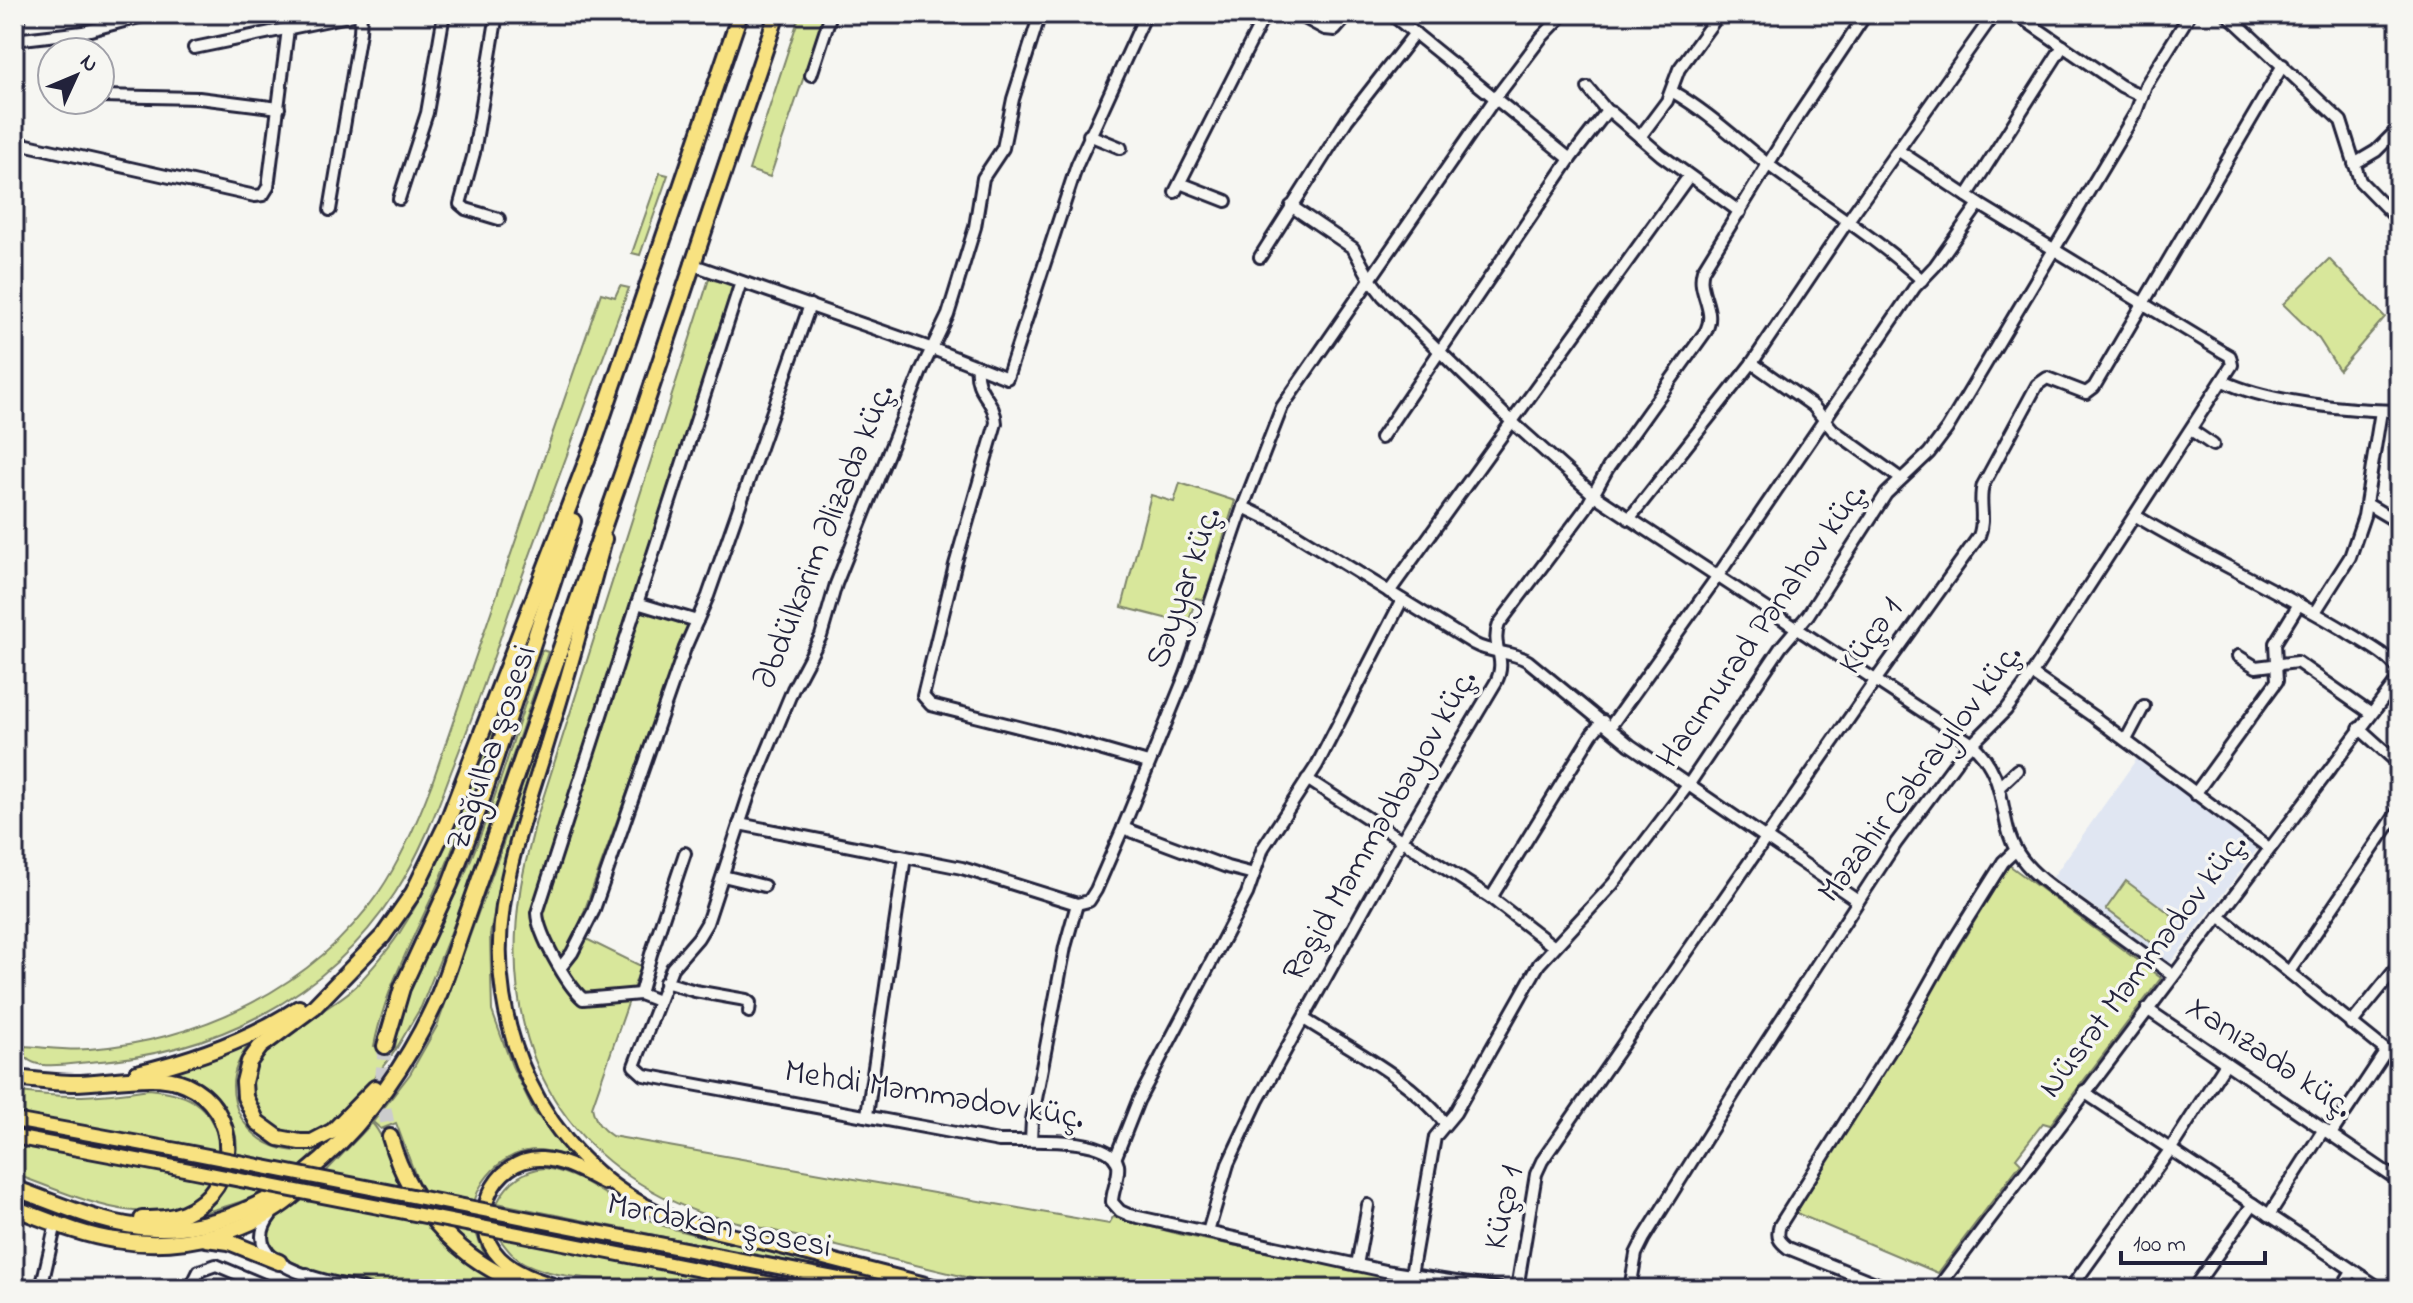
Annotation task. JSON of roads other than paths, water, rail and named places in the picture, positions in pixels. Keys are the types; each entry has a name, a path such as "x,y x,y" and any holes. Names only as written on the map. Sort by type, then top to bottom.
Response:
{"highway":[{"path":"425,1025 371,1093 333,1131 312,1142 289,1142 266,1131 257,1122 245,1097 244,1082 249,1062 260,1047 314,1007 397,918 447,823 595,439 740,14"},
{"name":"Zağulba şosesi","path":"14,1188 136,1227 176,1228 219,1220 268,1200 290,1186 359,1122 392,1080 425,1025 458,941 629,454 777,14"},
{"path":"385,1046 402,988 450,884 478,811 566,543 595,439"},
{"path":"98,1081 183,1060 257,1031 297,1010 348,973"},
{"path":"14,1078 74,1083 170,1079 199,1092 216,1110 227,1131 229,1147 225,1169 213,1190 187,1212 170,1217 134,1218 55,1203"},
{"path":"14,1208 112,1240 172,1243 198,1239 241,1226 275,1210 303,1187 359,1122"},
{"path":"390,1137 412,1190 458,1246 505,1277 540,1289"},
{"path":"198,1239 229,1242 279,1262"}],"main road":[{"path":"629,454 568,675 518,837 502,910 500,963 502,993 515,1050 542,1106 580,1154 636,1200"},
{"name":"Mərdəkan şosesi","path":"14,1120 891,1289"},
{"name":"Mərdəkan şosesi","path":"14,1137 797,1289"},
{"path":"566,1289 515,1270 492,1249 487,1237 484,1214 488,1196 498,1179 519,1162 545,1159 583,1172 656,1211 709,1229 945,1289"}],"street":[{"path":"20,14 14,40 83,32 150,14"},
{"path":"194,48 359,14 360,32 330,210"},
{"path":"399,199 427,113 444,14"},
{"path":"497,14 474,153 460,204 466,209 499,219"},
{"path":"811,75 831,14"},
{"name":"Əbdülkərim Əlizadə küç.","path":"636,1070 634,1062 665,982 676,961 703,931 739,824 793,689 821,636 836,584 948,315 975,227 983,178 999,156 1007,137 1013,99 1040,14"},
{"path":"691,264 1007,378 1069,186 1089,135 1146,14"},
{"path":"1226,201 1177,188 1265,14"},
{"path":"1297,14 1325,29 1335,30 1349,14"},
{"path":"1391,14 1570,159"},
{"name":"Səyyar küç.","path":"1077,904 1083,904 1093,896 1123,828 1198,643 1243,507 1282,407 1494,100 1541,38 1564,14"},
{"path":"1640,137 1673,92 1679,69 1719,14"},
{"name":"Rəşid Məmmədbəyov küç.","path":"1208,1232 1236,1146 1402,840 1496,682 1502,664 1496,633 1499,624 1594,495 1608,468 1709,325 1710,312 1701,275 1866,14"},
{"path":"1629,519 1752,363 1994,14"},
{"path":"2016,14 2121,86 2142,96"},
{"name":"Hacımurad Pənahov küç.","path":"1411,1275 1435,1137 1455,1113 1539,964 1602,898 1689,784 1781,647 1808,615 1868,520 1947,429 2136,112 2146,85 2190,14"},
{"path":"2227,14 2341,121 2364,186 2399,221"},
{"path":"14,142 260,196 268,187 288,29"},
{"path":"1260,257 1347,120 1415,33"},
{"path":"1967,196 2063,46"},
{"name":"Küçə 1","path":"1517,1289 1536,1174 1542,1161 1979,536 1983,528 1983,485 2037,385 2047,378 2080,392 2090,391 2283,65"},
{"path":"1588,88 1607,111 1740,212"},
{"path":"1673,92 1886,249 1922,280"},
{"path":"116,96 199,98 279,108"},
{"path":"1381,438 1570,159 1607,111"},
{"path":"2354,164 2376,151 2399,128"},
{"path":"1089,135 1121,148"},
{"path":"1899,151 1979,204 2230,356 2232,365 2223,381 2247,390 2311,403 2399,411"},
{"path":"1389,592 1689,176"},
{"path":"1491,898 1592,734 1606,724 1717,577 1922,280 1979,204"},
{"path":"1291,206 1353,248 1383,296 1511,421 1594,495 1971,743 1989,762 2000,786 2016,850 2031,869 2173,975"},
{"path":"658,1001 640,994 583,999 573,989 540,930 537,913 741,282"},
{"path":"561,967 572,953 593,912 810,305"},
{"path":"1752,363 1813,406 1833,430 1901,479"},
{"path":"977,367 977,382 992,407 996,423 955,565 923,696 931,705 1148,763"},
{"name":"Məzahir Cəbrayılov küç.","path":"1630,1289 1636,1254 1644,1238 1858,901 1918,812 1971,743 2006,710 2032,674 2223,381"},
{"path":"2315,612 2350,557 2367,504 2381,411"},
{"path":"2191,430 2213,445"},
{"path":"2367,504 2399,523"},
{"path":"1243,507 1281,525 1483,649 1517,654 1528,661 1630,745 1858,901"},
{"path":"2136,516 2208,558 2315,612 2387,657 2399,670"},
{"path":"1115,1159 1138,1101 1230,927 1270,837 1307,779 1402,600"},
{"path":"637,603 697,621"},
{"path":"2195,794 2275,685 2278,675 2275,643 2299,604"},
{"path":"2238,656 2256,667 2297,662 2370,713"},
{"path":"2032,674 2126,740 2269,848"},
{"name":"Nüsrət Məmmədov küç.","path":"1937,1289 2399,678"},
{"path":"2126,740 2144,706"},
{"path":"2359,728 2399,764"},
{"path":"2000,786 2017,770"},
{"path":"1307,779 1491,898 1553,946"},
{"path":"2289,972 2399,810"},
{"path":"739,824 962,868 1077,904 1062,961 1032,1120 1031,1140"},
{"path":"1123,828 1254,874"},
{"path":"1890,1289 1788,1248 1780,1242 1777,1234 1905,1027 1951,945 2003,862 2016,850"},
{"path":"640,994 685,853"},
{"path":"867,1115 905,857"},
{"path":"723,876 764,886"},
{"path":"2219,916 2399,1061"},
{"path":"2351,1024 2399,965"},
{"path":"665,982 746,1000 750,1003 749,1012"},
{"name":"Xanızadə küç.","path":"2147,1009 2399,1181"},
{"path":"1304,1019 1397,1077 1433,1108 1445,1123"},
{"path":"2269,1215 2386,1051"},
{"path":"2070,1289 2170,1150 2226,1063"},
{"name":"Mehdi Məmmədov küç.","path":"636,1070 644,1075 999,1141 1065,1141 1098,1149 1115,1159 1118,1170 1112,1202 1120,1211 1357,1265 1501,1289"},
{"path":"2084,1092 2381,1289"},
{"path":"2193,1289 2253,1204"},
{"path":"1357,1265 1368,1205"},
{"path":"275,1210 265,1222 261,1234 265,1249 279,1262 307,1274 363,1289"},
{"path":"41,1289 56,1223"},
{"path":"190,1289 199,1271 216,1265 273,1289"},
{"path":"2341,1289 2352,1271"},
{"path":"302,1289 307,1274"}],"tunnel":[{"path":"385,1046 381,1090 390,1137"}]}
